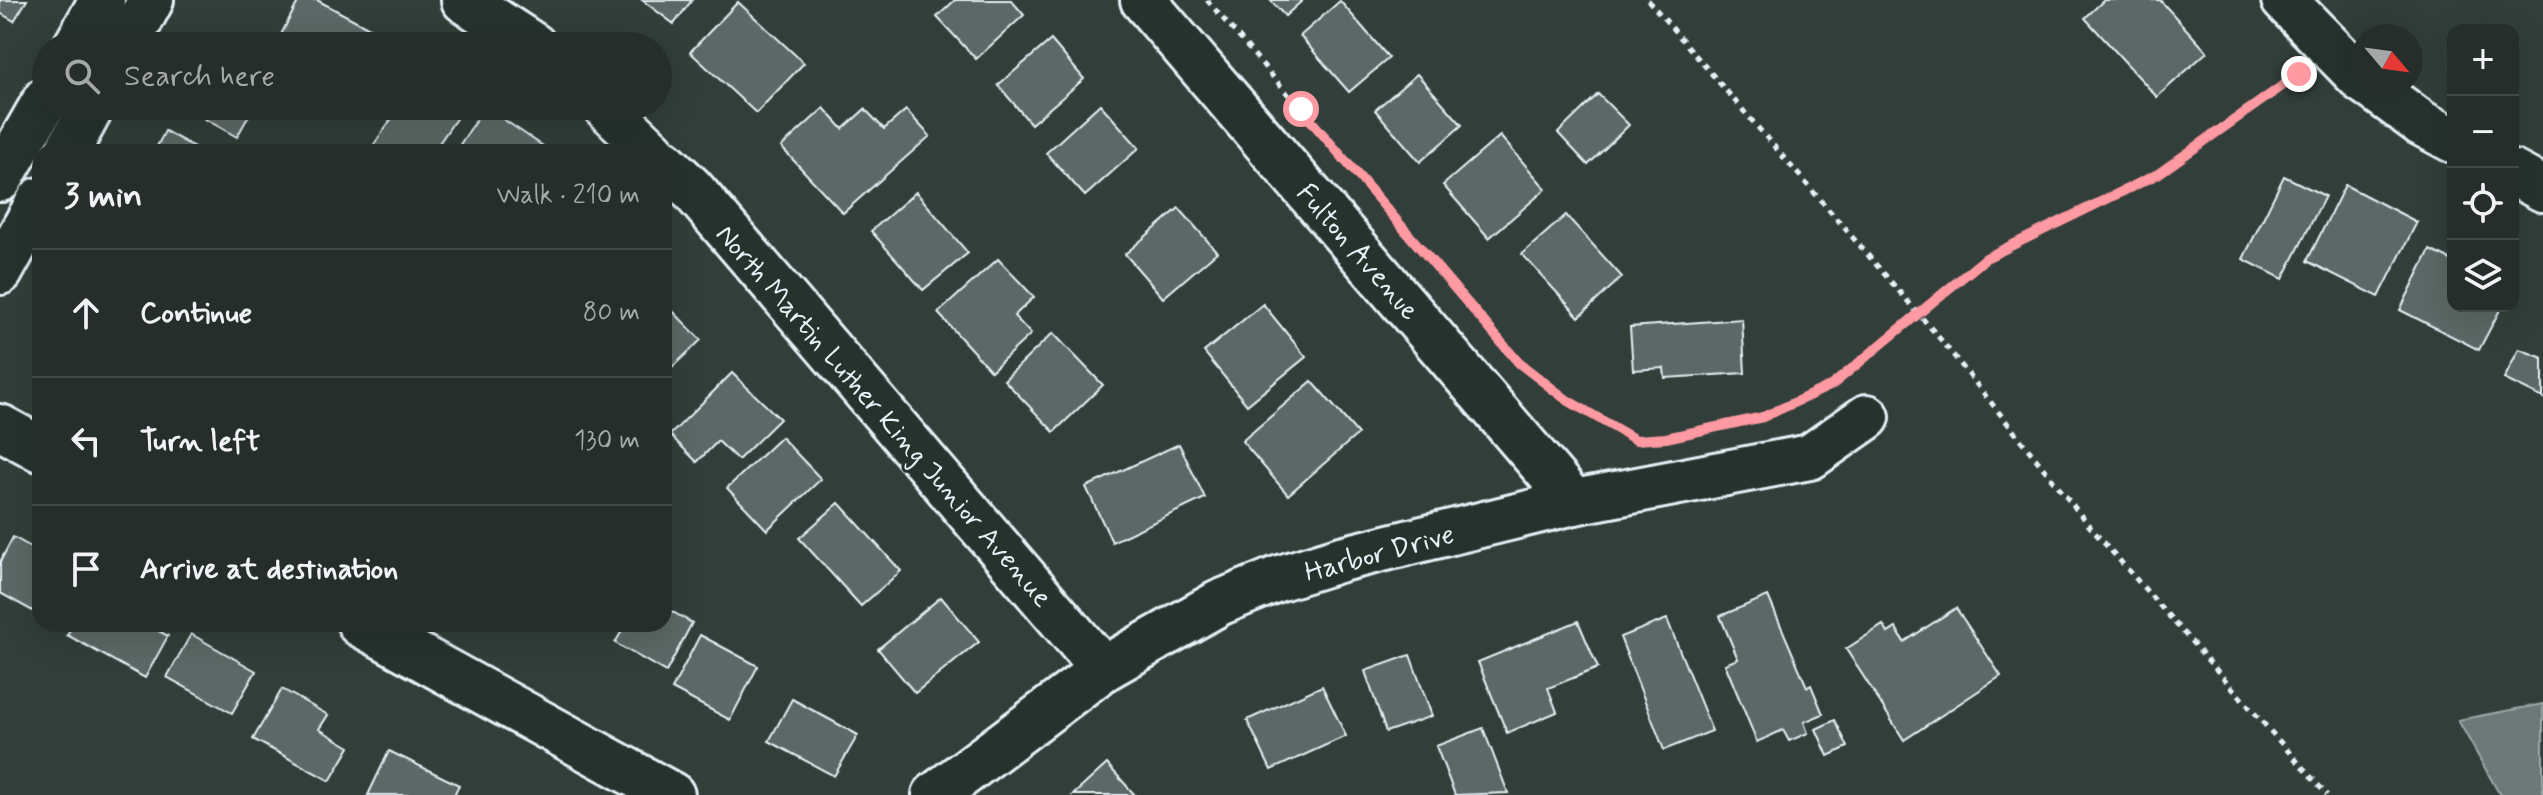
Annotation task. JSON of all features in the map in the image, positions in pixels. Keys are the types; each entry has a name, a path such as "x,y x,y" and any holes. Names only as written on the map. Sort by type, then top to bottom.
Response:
{"street":[{"path":"84,32 102,0"},
{"path":"134,32 151,0"},
{"path":"464,0 513,32"},
{"name":"Fulton Avenue","path":"1143,0 1574,502"},
{"path":"2284,0 2351,68"},
{"path":"2386,96 2421,123 2447,137"},
{"path":"0,179 34,120"},
{"path":"71,144 84,120"},
{"path":"620,120 645,144"},
{"name":"North Martin Luther King Junior Avenue","path":"672,170 691,188 1103,669"},
{"path":"2519,176 2543,189"},
{"path":"0,272 32,214"},
{"name":"Harbor Drive","path":"935,795 1103,669 1219,603 1277,579 1341,559 1574,502 1810,457 1867,417"},
{"path":"0,427 32,445"},
{"path":"375,632 672,795"}],"path":[{"path":"1207,0 1519,363 1567,400 1636,440 1666,438 1763,417 1832,385 1986,258 2158,174 2299,74 2351,73"},
{"path":"1648,0 1918,313 2091,528 2327,795"}],"shaded area":[{"path":"2543,704 2543,795 2500,795 2458,720"}],"building":[{"path":"0,0 27,0 14,21 0,13"},
{"path":"299,0 317,0 377,32 282,32"},
{"path":"642,0 692,0 674,24"},
{"path":"955,0 1011,0 1024,15 976,59 937,17"},
{"path":"1270,0 1303,0 1285,16"},
{"path":"2104,0 2160,0 2207,52 2157,97 2085,18"},
{"path":"1340,1 1389,58 1349,92 1300,36"},
{"path":"738,2 804,63 756,113 690,52"},
{"path":"1051,40 1084,79 1031,124 998,85"},
{"path":"1417,74 1462,125 1420,162 1375,110"},
{"path":"1598,94 1629,125 1588,165 1558,133"},
{"path":"1100,104 1139,148 1085,196 1046,153"},
{"path":"824,108 843,129 865,109 884,129 906,110 930,136 843,213 781,147"},
{"path":"207,120 246,120 237,137"},
{"path":"391,120 455,120 439,144 374,144"},
{"path":"476,120 504,120 540,144 460,144"},
{"path":"165,131 189,144 158,144"},
{"path":"1500,136 1546,189 1489,238 1443,185"},
{"path":"2284,176 2325,196 2283,279 2243,259"},
{"path":"2345,185 2417,222 2379,297 2307,261"},
{"path":"916,192 968,253 923,290 871,231"},
{"path":"1179,208 1217,252 1163,298 1125,254"},
{"path":"1566,215 1622,277 1579,317 1522,254"},
{"path":"2430,250 2447,258 2447,312 2499,312 2479,350 2400,310"},
{"path":"998,259 1034,297 1014,316 1031,334 991,371 938,313"},
{"path":"1263,304 1306,357 1247,405 1204,352"},
{"path":"672,310 701,340 672,367"},
{"path":"1742,319 1745,373 1665,378 1664,368 1633,370 1630,327"},
{"path":"1053,333 1103,385 1054,432 1004,380"},
{"path":"2519,349 2543,358 2543,398 2504,379"},
{"path":"732,373 780,419 738,460 718,441 697,462 672,437 672,433"},
{"path":"1312,381 1358,434 1288,495 1242,441"},
{"path":"781,437 821,479 767,530 727,488"},
{"path":"1179,444 1205,498 1112,542 1086,487"},
{"path":"839,503 901,571 861,606 799,538"},
{"path":"13,537 32,548 32,611 0,593 0,562"},
{"path":"1768,596 1807,687 1811,685 1823,714 1804,722 1808,733 1789,741 1783,730 1757,742 1725,664 1738,659 1720,616"},
{"path":"941,597 979,642 915,693 878,649"},
{"path":"1956,608 2001,676 1904,740 1846,649 1883,625 1888,633 1896,628 1904,642"},
{"path":"672,612 692,623 666,672 615,643 621,632 672,632"},
{"path":"1667,619 1712,731 1664,750 1620,637"},
{"path":"1578,621 1598,668 1548,688 1557,712 1507,733 1478,662"},
{"path":"69,632 161,632 168,636 145,678 67,635"},
{"path":"191,634 256,671 232,713 167,677"},
{"path":"700,635 758,666 730,720 672,689"},
{"path":"1410,655 1432,716 1386,732 1365,671"},
{"path":"1322,686 1346,736 1271,770 1247,720"},
{"path":"282,689 328,715 319,729 350,747 330,781 253,739"},
{"path":"792,699 858,735 834,776 769,741"},
{"path":"1835,720 1848,747 1828,756 1816,729"},
{"path":"1483,728 1508,793 1455,795 1436,746"},
{"path":"389,751 459,785 454,795 368,795"},
{"path":"1107,764 1135,795 1073,795"}],"route":[{"path":"1301,109 1519,363 1567,400 1636,440 1666,438 1763,417 1832,385 1986,258 2158,174 2299,74"}]}
